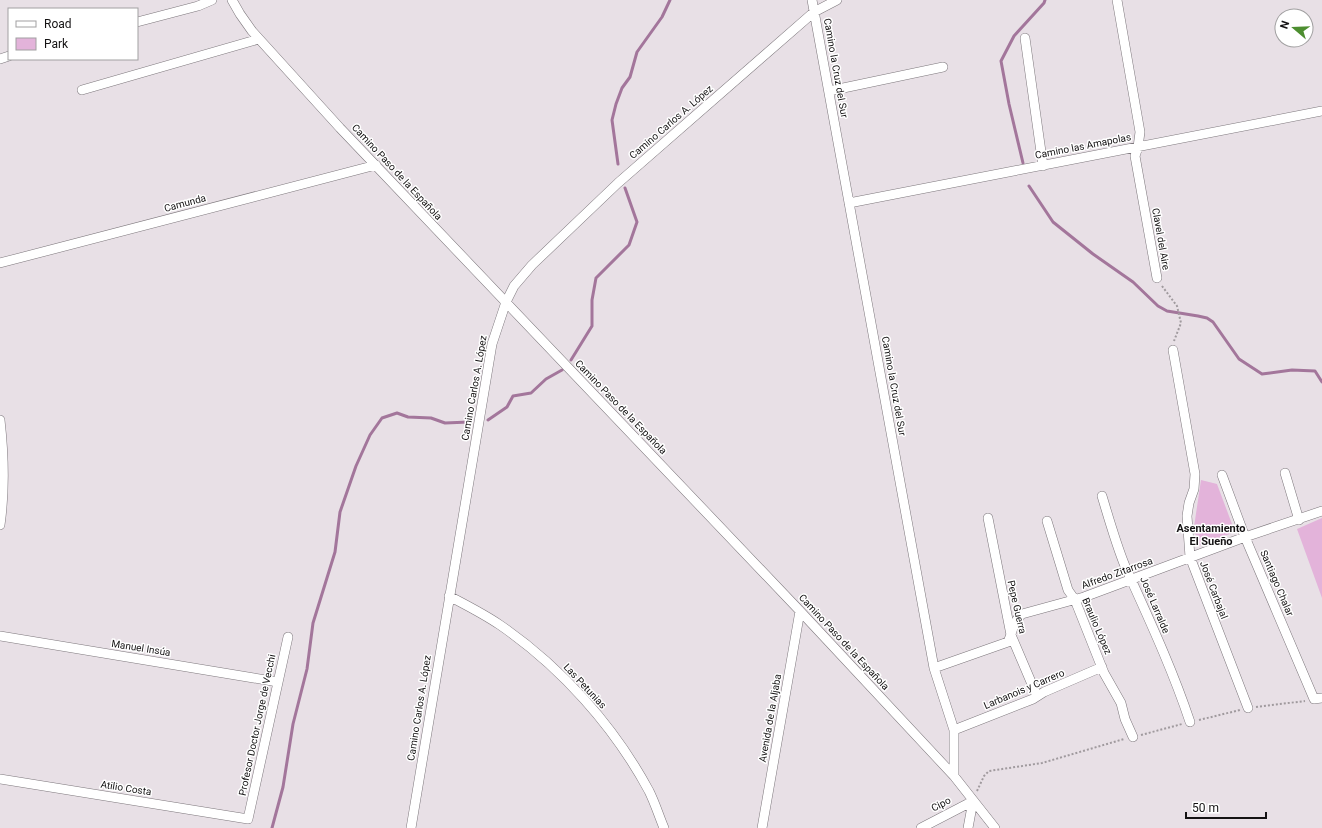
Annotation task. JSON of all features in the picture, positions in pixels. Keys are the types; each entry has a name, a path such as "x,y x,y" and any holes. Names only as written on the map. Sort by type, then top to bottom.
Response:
{"street":[{"path":"138,22 198,6 212,0"},
{"name":"Camino Paso de la Española","path":"232,0 240,14 259,39 340,128 800,611 954,776 995,828"},
{"name":"Camino la Cruz del Sur","path":"812,0 934,668 954,730 954,776"},
{"name":"Camino Carlos A. López","path":"410,828 492,344 506,302 514,286 532,265 618,183 814,12 837,0"},
{"name":"Clavel del Aire","path":"1117,0 1140,132 1135,156 1157,278"},
{"path":"1025,38 1043,166"},
{"path":"82,90 259,39"},
{"path":"829,91 943,67"},
{"name":"Camino las Amapolas","path":"849,204 1322,111"},
{"name":"Camunda","path":"0,263 376,165"},
{"name":"José Carbajal","path":"1173,350 1195,474 1194,488 1189,503 1188,516 1190,557 1248,708"},
{"path":"0,420 4,465 4,498 0,525"},
{"path":"1285,472 1299,520"},
{"name":"Santiago Chalar","path":"1222,475 1245,536 1318,698"},
{"name":"José Larralde","path":"1102,496 1125,566 1132,579 1182,699 1190,722"},
{"name":"Alfredo Zitarrosa","path":"1011,635 1017,618 1022,614 1075,600 1245,536 1299,520 1322,511"},
{"name":"Pepe Guerra","path":"988,518 1011,635 1037,696"},
{"name":"Braulio López","path":"1047,521 1068,590 1075,600 1108,681 1121,703 1125,719 1133,737"},
{"name":"Las Petunias","path":"449,596 499,624 542,658 582,696 616,738 641,778 649,792 664,828"},
{"name":"Avenida de la Aljaba","path":"762,828 800,611"},
{"path":"934,668 1008,642 1011,635"},
{"name":"Manuel Insúa","path":"0,636 278,682"},
{"name":"Profesor Doctor Jorge de Vecchi","path":"248,819 288,636"},
{"name":"Larbanois y Carrero","path":"954,730 1037,696 1102,667"},
{"name":"Atilio Costa","path":"0,778 248,819"},
{"path":"968,828 973,801"},
{"name":"Cipo","path":"920,828 973,801"}],"path":[{"name":"Clavel del Aire","path":"1157,278 1177,306 1181,323 1175,336 1173,350"}],"green space":[{"path":"1201,480 1217,484 1235,532 1198,546 1194,527"},
{"path":"1322,518 1322,598 1297,529"}],"waterway":[{"path":"618,164 612,120 616,104 622,88 630,77 637,52 662,17 670,0"},
{"path":"1023,163 1009,104 1001,61 1014,36 1045,0"},
{"path":"1029,186 1053,222 1093,254 1133,282 1158,306 1167,311 1207,318 1213,322 1239,359 1262,374 1292,370 1315,371 1322,382"},
{"path":"571,360 592,326 592,300 596,278 629,245 637,222 625,188"},
{"path":"488,420 507,407 513,396 531,393 546,379 562,370"},
{"path":"272,828 283,787 293,724 307,669 313,623 335,552 340,512 356,466 370,435 382,418 397,413 408,417 431,418 445,423 469,422"}],"district":[{"name":"Asentamiento El Sueño","path":"1211,534"}]}
